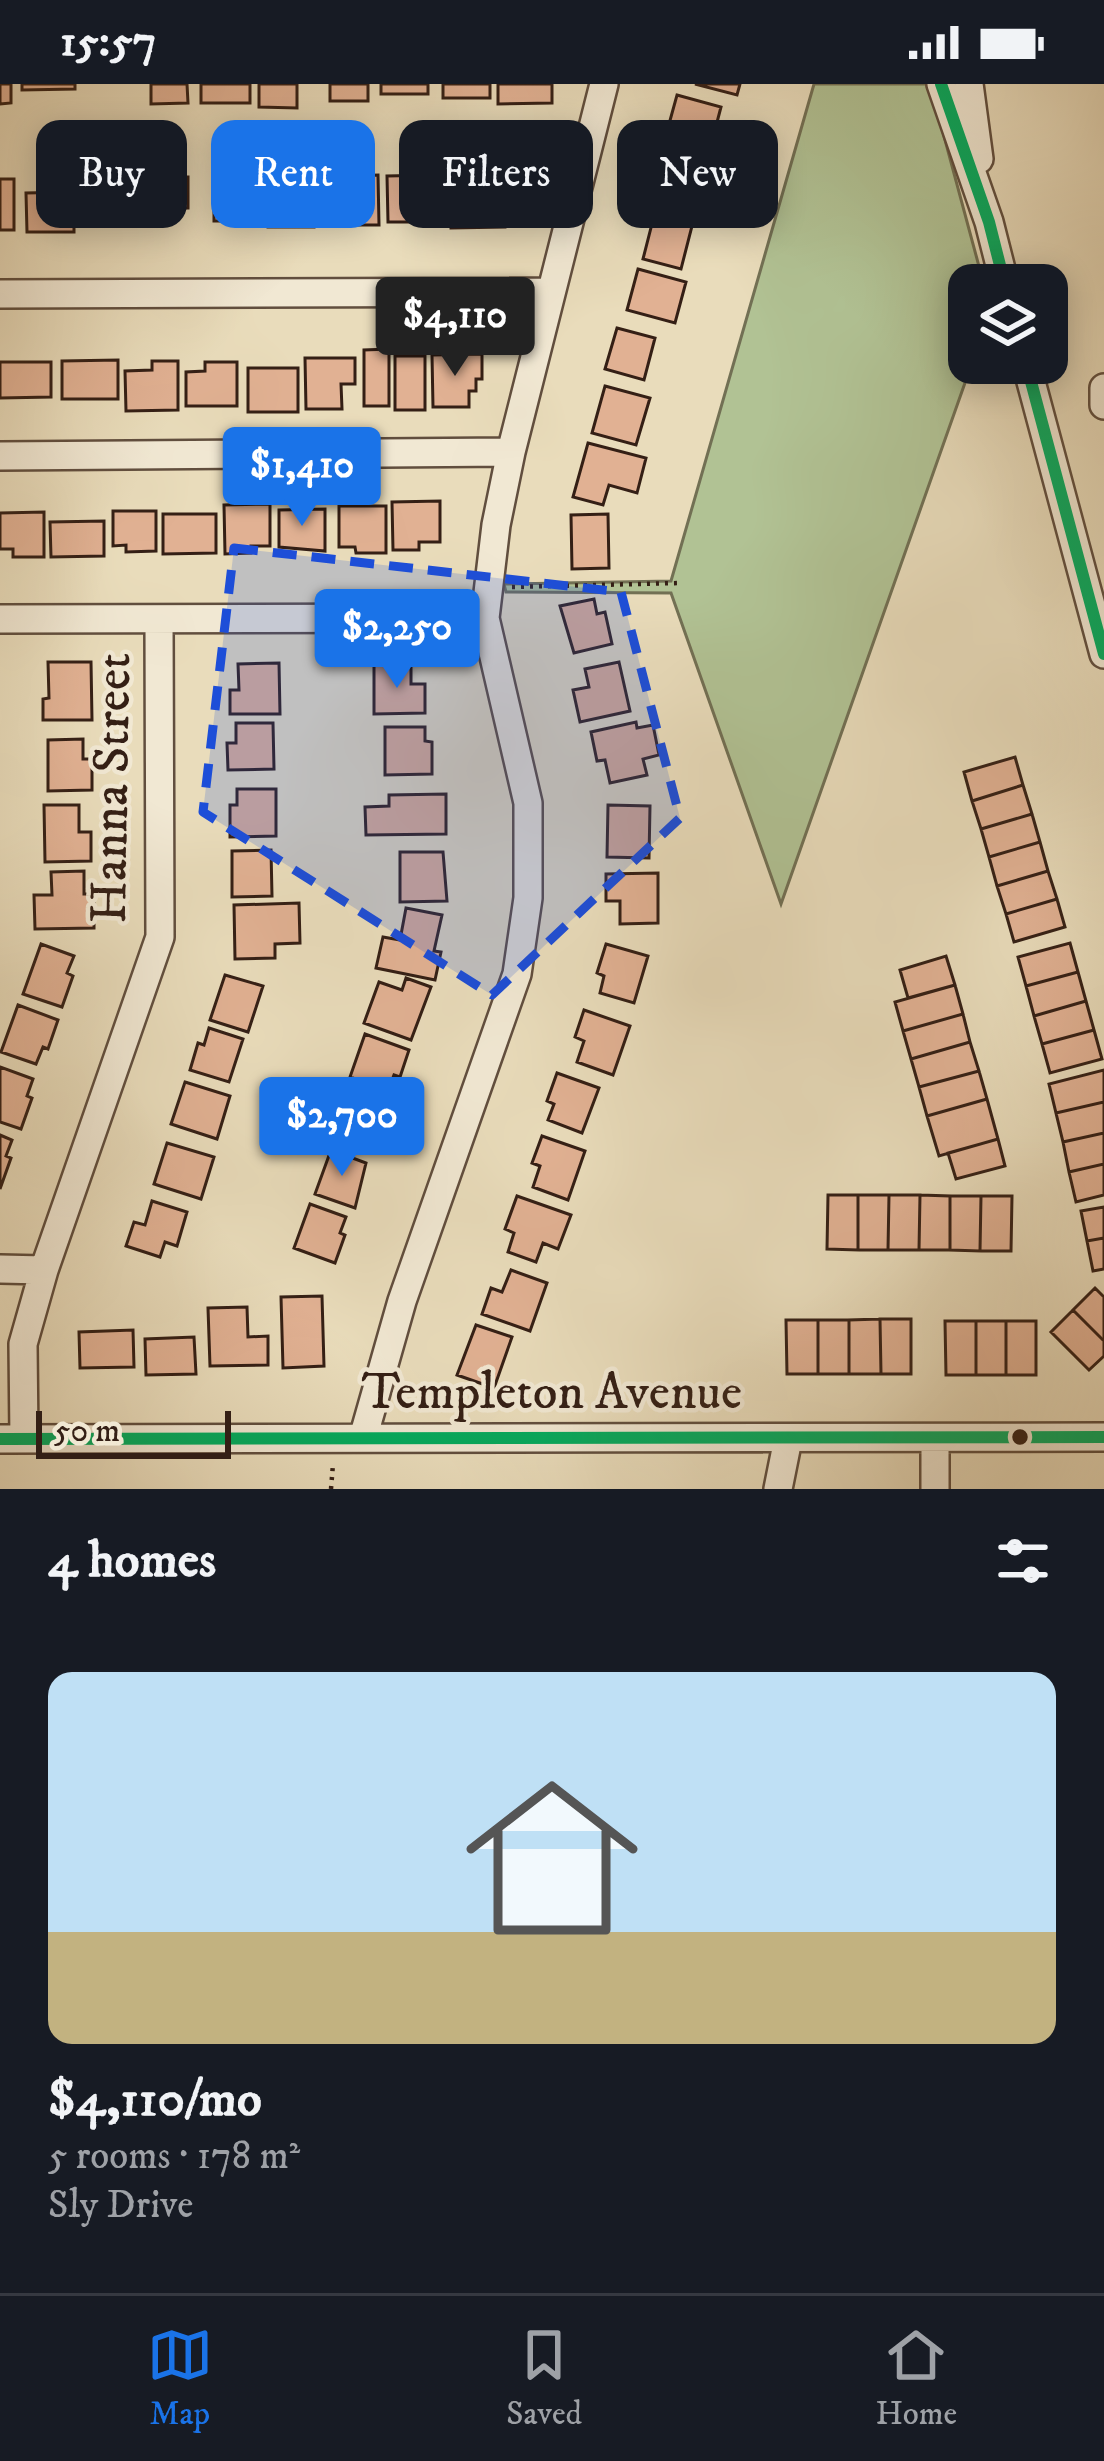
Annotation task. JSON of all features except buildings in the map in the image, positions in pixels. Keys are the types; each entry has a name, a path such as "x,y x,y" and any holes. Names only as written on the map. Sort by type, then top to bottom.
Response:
{"street":[{"path":"363,1438 402,1300 517,974 528,898 528,803 485,618 488,587 511,452 604,84"},
{"path":"941,84 1000,264"},
{"path":"969,84 989,222"},
{"path":"0,294 549,292"},
{"path":"1031,384 1104,654"},
{"path":"1104,388 1104,405"},
{"path":"0,457 511,452"},
{"path":"0,619 485,618"},
{"name":"Hanna Street","path":"12,1439 23,1344 44,1270 160,937 159,621"},
{"path":"0,1269 44,1270"},
{"name":"Templeton Avenue","path":"12,1439 1104,1437"},
{"path":"935,1438 935,1489"},
{"path":"778,1489 788,1439"}],"path":[{"path":"488,587 680,584"}],"highlighted area":[{"path":"234,548 621,592 680,818 492,995 203,812"}],"green space":[{"path":"814,84 930,84 978,264 948,264 948,384 965,384 781,904 671,593 506,592 504,584 671,581 773,228 778,228 778,209"}],"transit line":[{"path":"941,84 1000,264"},
{"path":"1032,384 1104,654"},
{"path":"0,1439 1104,1437"}]}
